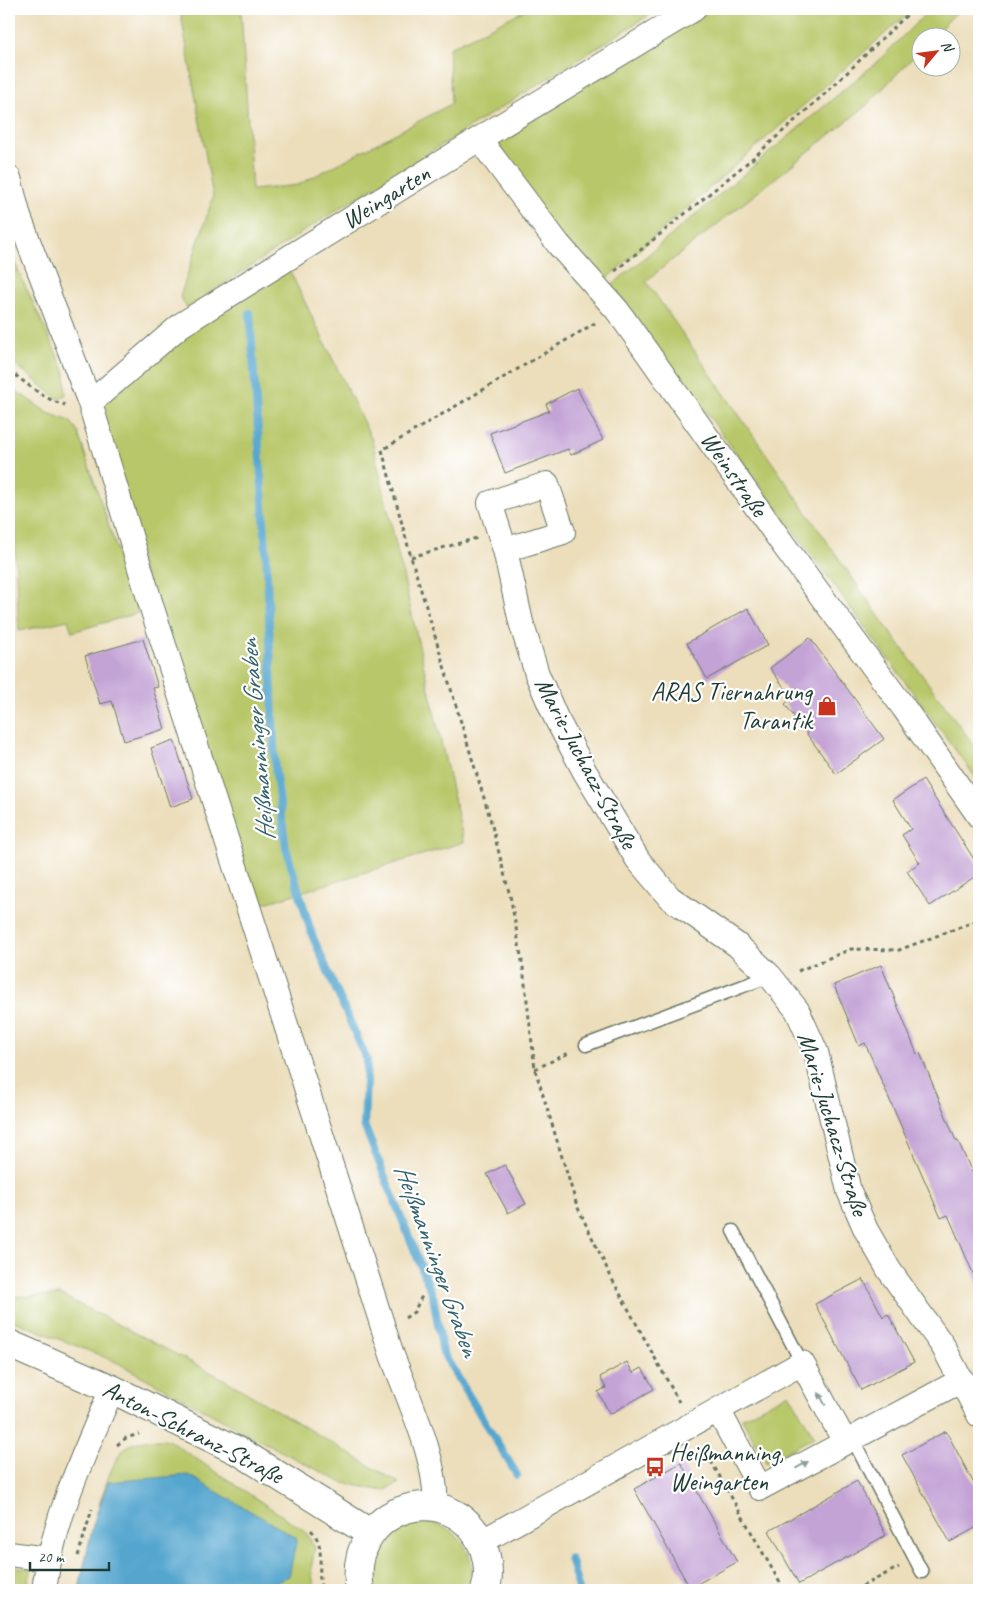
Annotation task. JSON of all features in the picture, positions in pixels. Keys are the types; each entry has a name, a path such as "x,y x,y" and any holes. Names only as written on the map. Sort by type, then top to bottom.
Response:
{"main road":[{"name":"Anton-Schranz-Straße","path":"9,1344 112,1389 242,1453 370,1533"},
{"path":"360,1590 357,1570 361,1551 370,1533 382,1520 398,1511 417,1506 435,1508 462,1520 481,1542 488,1571 485,1590"}],"street":[{"name":"Weingarten","path":"90,403 181,325 479,139 694,9"},
{"name":"Weinstraße","path":"479,139 559,244 598,286 617,310 785,546 904,708 979,816"},
{"path":"9,178 19,217 90,403 152,608 392,1355 428,1456 437,1492 435,1508"},
{"name":"Marie-Juchacz-Straße","path":"502,541 536,674 585,772 638,860 670,898 737,945 773,979 796,1010 816,1052 849,1191 866,1230 888,1270 943,1346 979,1414"},
{"path":"481,1542 802,1363 849,1440"},
{"path":"718,1410 760,1488 962,1380"},
{"path":"44,1590 48,1559 66,1497 112,1389"},
{"path":"9,1554 48,1559"}],"lane":[{"path":"586,1045 773,979"},
{"path":"733,1231 802,1363"},
{"path":"849,1440 922,1572"}],"path":[{"path":"598,286 753,158 828,90 912,9"},
{"path":"617,310 382,450 411,557 490,818 512,900 523,967 535,1069 577,1206 612,1280 784,1590"},
{"path":"9,370 29,386 61,404 71,407 90,403"},
{"path":"411,557 502,541"},
{"path":"773,979 851,949 899,950 979,920"},
{"path":"535,1069 586,1045"},
{"path":"114,1452 118,1443 126,1438 147,1433"},
{"path":"78,1559 94,1505"},
{"path":"303,1525 312,1530 319,1539 321,1549 319,1576 322,1590"},
{"path":"855,1590 915,1558"}],"green space":[{"path":"180,9 241,9 252,190 298,185 451,104 449,48 527,9 659,9 318,222 187,308 180,297 213,197"},
{"path":"694,9 913,9 598,286 479,139"},
{"path":"930,9 960,9 941,28 911,28"},
{"path":"910,29 910,60 866,106 646,281 885,625 979,752 979,782 612,285 878,61"},
{"path":"9,251 65,372 66,395 58,399 9,359"},
{"path":"285,261 372,440 464,842 249,908 90,403"},
{"path":"9,386 48,413 70,421 77,430 138,613 72,632 68,620 19,631 9,439"},
{"path":"61,1295 222,1378 399,1483 384,1491 343,1483 253,1437 114,1361 9,1319 9,1297"},
{"path":"789,1393 814,1437 766,1463 742,1418"},
{"path":"144,1440 168,1440 305,1531 315,1547 311,1569 315,1590 79,1590 85,1558 109,1475 124,1449 131,1444"},
{"path":"418,1522 434,1524 456,1535 466,1549 471,1565 472,1574 468,1590 376,1590 372,1578 372,1566 379,1546 396,1531"},
{"path":"9,1566 32,1569 26,1590 9,1590"}],"water":[{"path":"188,1475 297,1538 289,1576 261,1590 79,1590 93,1525 108,1482"}],"building":[{"path":"577,388 603,440 571,455 568,449 505,473 490,433 549,411 546,404"},
{"path":"748,608 768,645 707,679 687,643"},
{"path":"810,638 884,739 836,774 785,704 792,698 770,668"},
{"path":"143,639 158,687 153,688 165,729 124,741 112,701 100,704 85,656"},
{"path":"174,740 193,799 170,807 151,748"},
{"path":"923,780 979,867 979,874 930,906 907,871 920,863 902,835 911,829 893,800"},
{"path":"881,965 917,1054 920,1053 956,1141 958,1141 979,1188 979,1287 948,1215 941,1218 865,1043 859,1046 834,985"},
{"path":"505,1165 526,1204 508,1213 487,1174"},
{"path":"863,1279 883,1317 888,1314 914,1362 861,1390 815,1304"},
{"path":"627,1362 633,1373 642,1368 654,1389 610,1414 598,1392 606,1388 600,1377"},
{"path":"946,1431 979,1493 979,1526 950,1542 902,1455"},
{"path":"681,1463 737,1562 690,1588 634,1489"},
{"path":"857,1481 886,1535 799,1584 769,1531"}],"waterway":[{"name":"Heißmanninger Graben","path":"250,313 266,549 275,767 286,848 312,935 367,1060 364,1125 433,1296 443,1353 517,1475"},
{"name":"Heißmanninger Graben","path":"570,1558 579,1590"}],"place":[{"name":"ARAS Tiernahrung Tarantik","path":"827,706"},
{"name":"Heißmanning, Weingarten","path":"655,1467"}]}
